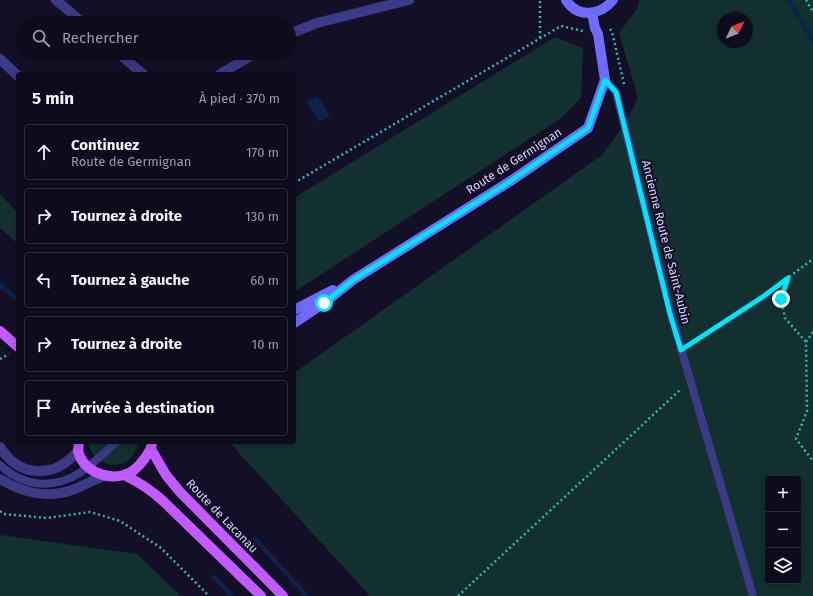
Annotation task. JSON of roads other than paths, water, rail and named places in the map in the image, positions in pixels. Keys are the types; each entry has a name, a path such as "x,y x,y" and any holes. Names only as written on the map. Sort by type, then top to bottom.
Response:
{"main road":[{"path":"0,331 16,345"},
{"path":"78,446 83,461 91,469 104,476 124,475 134,470 142,463 152,445"},
{"name":"Route de Lacanau","path":"152,445 166,475 180,492 283,596"},
{"path":"124,475 149,488 261,596"}],"street":[{"path":"56,0 75,16"},
{"path":"296,31 317,23 409,0"},
{"path":"566,0 574,8 583,12 592,13 601,11 613,0"},
{"name":"Route de Germignan","path":"296,309 353,280 509,182 588,128 605,80 598,34 595,28 592,13"},
{"path":"0,59 16,74"},
{"path":"126,60 141,72"},
{"path":"223,72 244,60"},
{"name":"Route de Germignan","path":"296,322 324,303 353,280"},
{"path":"0,447 18,467 38,472 49,471 72,459 78,446"},
{"path":"0,479 23,491 39,494 53,494 74,489 104,476"}],"lane":[{"name":"Ancienne Route de Saint-Aubin","path":"605,80 616,92 670,314 691,380 753,596"},
{"path":"296,313 323,295"},
{"path":"0,465 19,479 29,483 38,484 55,482 68,479 80,472 114,444"}],"water":[{"path":"318,96 330,116 319,122 307,102"}],"waterway":[{"path":"789,0 813,41"},
{"path":"0,285 16,298"},
{"path":"255,539 307,596"},
{"path":"214,577 232,596"}]}
